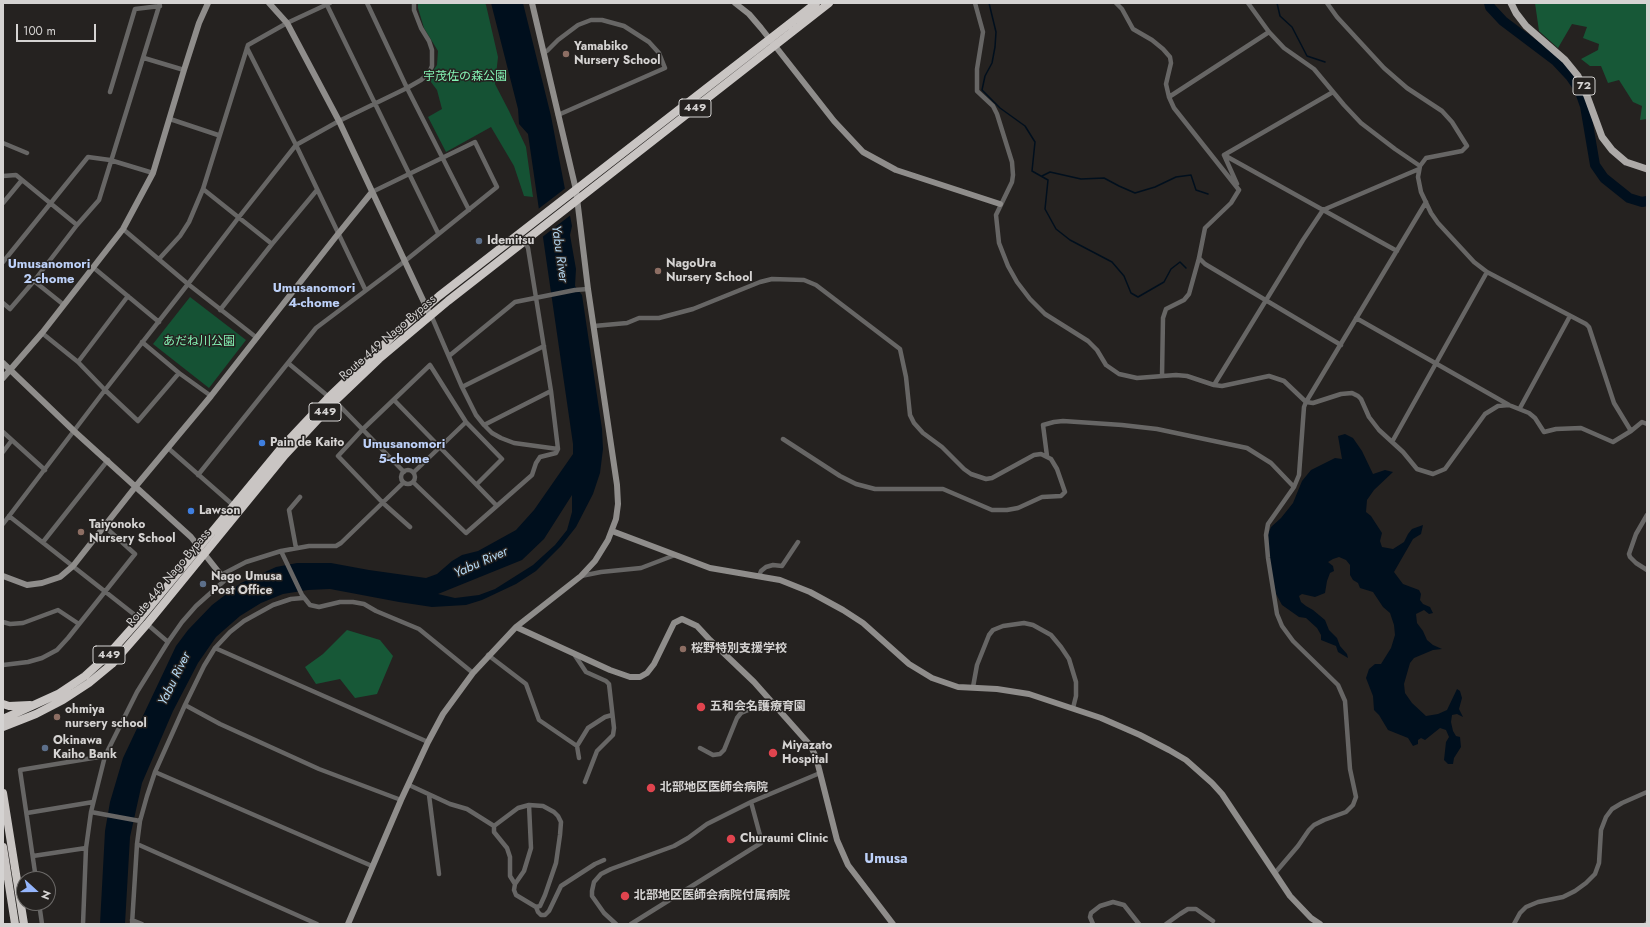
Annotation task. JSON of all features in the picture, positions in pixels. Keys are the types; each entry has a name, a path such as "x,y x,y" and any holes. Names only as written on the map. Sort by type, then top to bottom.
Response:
{"highway":[{"name":"Route 449 Nago Bypass","path":"3,719 37,704 73,685 97,666 144,621 204,555 332,399 377,350 427,306 816,3"},
{"name":"Route 449 Nago Bypass","path":"3,727 36,714 78,691 112,664 198,547 282,447 332,399 430,315 829,3"},
{"path":"3,704 21,706 37,704"},
{"path":"3,793 24,924"},
{"path":"3,847 15,924"}],"main road":[{"name":"72","path":"1511,3 1516,13 1526,26 1565,60 1578,76 1583,84 1602,137 1612,150 1626,162 1647,169"}],"street":[{"path":"3,378 9,369 42,333 123,229 153,173 199,23 208,3"},
{"path":"270,3 286,23 339,121 427,306 462,387 476,415 492,433 501,438 514,443 558,449"},
{"path":"367,3 407,88 469,210"},
{"path":"3,524 142,342 296,146 339,121 407,88 421,80 429,73 432,58 429,41 421,28 414,10 414,3"},
{"path":"348,924 401,800 443,714 488,655 516,627 581,576 602,551 612,531 618,504 617,485 588,289 578,200 532,3"},
{"path":"735,3 749,14 834,121 863,152 896,170 1000,204"},
{"path":"975,3 983,32 977,69 977,91 993,106 1012,162 1012,182 1000,204 995,219 999,243 1008,266 1017,282 1030,299 1050,318 1088,341 1097,350 1106,365 1119,374 1137,378 1187,376 1214,385 1222,386 1269,376 1284,382 1306,402 1313,403 1341,394 1352,393 1358,396 1369,417 1379,430 1403,452 1417,469 1433,474 1445,468 1485,414 1498,406 1509,405"},
{"path":"1116,3 1122,9 1133,29 1157,44 1170,57 1171,63 1166,84 1168,97 1174,108 1239,190"},
{"path":"1248,3 1269,32 1284,48 1314,69 1361,123 1419,167"},
{"path":"1214,385 1323,210 1419,167 1426,158 1462,151 1467,146 1452,122 1442,111 1408,88 1384,68 1342,23 1327,3"},
{"path":"3,303 10,309 34,281 77,225 99,200 110,160 144,58 160,4"},
{"path":"110,92 135,10 160,4"},
{"path":"159,260 180,236 189,222 202,188 248,45 286,23 328,4 408,175 438,234"},
{"path":"543,52 547,51 558,40 578,25 591,20 602,20 624,26 649,42 659,54 665,68 558,115"},
{"path":"1168,97 1269,32"},
{"path":"247,48 365,289"},
{"path":"144,58 184,70"},
{"path":"1224,155 1334,92"},
{"path":"170,119 218,135"},
{"path":"3,576 27,585 42,583 60,577 73,566 136,486 211,396 372,192 475,142 497,187 405,261 365,289 316,328 198,475"},
{"path":"3,143 27,152"},
{"path":"1224,155 1239,190"},
{"path":"1224,155 1396,251"},
{"path":"3,262 88,156 110,160 153,173"},
{"path":"1419,167 1418,177 1422,192 1438,224 1474,262 1487,272 1586,324 1589,327 1614,403 1631,431"},
{"path":"3,176 16,175 77,225"},
{"path":"3,203 22,180"},
{"path":"202,188 272,244"},
{"path":"220,310 317,190"},
{"path":"1162,376 1163,318 1166,309 1184,300 1189,294 1199,258 1201,241 1205,228 1231,202 1239,190"},
{"path":"1275,873 1314,825 1346,812 1353,805 1356,797 1350,769 1345,701 1338,685 1293,641 1282,626 1275,605 1266,535 1268,524 1294,487 1299,475 1304,408 1306,402 1426,202"},
{"path":"123,229 188,284 257,338"},
{"path":"413,482 466,533 532,475 536,463 540,457 556,453 558,449 551,391 528,248 524,242"},
{"path":"1199,258 1205,264 1341,345"},
{"path":"94,268 159,322"},
{"path":"1392,442 1487,272"},
{"path":"594,326 627,322 639,318 659,318 693,309 760,282 772,279 804,280 816,285 900,349 906,377 910,415 914,423 923,433 942,447 968,471 986,478 992,478 1034,455 1041,454 1051,458 1057,469 1065,492 1061,496 1042,497 1018,508 992,510 943,489 874,489 856,484 840,476 783,438"},
{"path":"34,281 64,305"},
{"path":"449,356 515,302 535,297 588,289"},
{"path":"78,362 128,296"},
{"path":"1520,408 1570,316"},
{"path":"1356,318 1509,405 1520,408 1535,418 1544,432 1556,429 1581,428 1613,442 1642,422 1647,424"},
{"path":"42,333 78,362 138,421 179,373"},
{"path":"142,342 179,373 211,396"},
{"path":"462,387 544,346"},
{"path":"3,363 74,431 108,460 190,537 221,574 224,581 196,606 168,642 137,692 106,756 91,812 86,848 82,924"},
{"path":"288,363 332,399 404,472"},
{"path":"410,527 383,503 338,456 363,429 430,365 466,422 502,459 477,484"},
{"path":"484,425 551,391"},
{"path":"394,400 497,506"},
{"path":"1047,456 1044,425 1063,421 1122,424 1157,429 1247,448 1271,463 1294,487"},
{"path":"414,472 466,422"},
{"path":"3,432 45,470"},
{"path":"3,452 12,440"},
{"path":"168,448 233,505"},
{"path":"43,542 108,460"},
{"path":"403,483 401,478 404,472 409,470 414,472"},
{"path":"403,483 409,484 413,482 416,477 414,472"},
{"path":"221,574 246,562 281,551 296,548 336,546 341,543 403,483"},
{"path":"296,548 289,510 300,497"},
{"path":"1647,515 1636,534 1629,554 1636,563 1647,570"},
{"path":"9,516 144,621 168,642"},
{"path":"3,665 28,662 42,658 57,650 135,554 104,526"},
{"path":"612,531 710,568 759,576 793,584 824,598 863,623 909,664 919,671 945,683 958,687 1004,690 1029,694 1073,708 1140,735 1186,760 1199,770 1222,794 1299,907 1320,924"},
{"path":"759,576 760,571 766,567 773,565 782,566 792,548 798,542"},
{"path":"281,551 302,597 310,605 319,606 340,602 364,604 418,629 473,673"},
{"path":"581,576 608,571 641,568 675,555"},
{"path":"142,924 132,922 138,821 155,772 185,704 215,648 230,632 244,621 273,606 291,599 302,597"},
{"path":"3,622 10,624 23,623 58,610 79,624"},
{"path":"516,627 610,670 630,677 640,677 647,673 654,664 674,623 682,619 697,626 771,701 810,745 816,757 837,840 848,865 893,924"},
{"path":"973,687 978,661 993,630 1004,626 1024,623 1033,625 1051,635 1069,659 1076,682 1076,696 1073,708"},
{"path":"215,648 428,742"},
{"path":"574,654 586,672 606,681 609,684 614,732 613,735 597,751 585,782"},
{"path":"488,655 526,684 539,720 577,746"},
{"path":"700,748 713,755 720,754 724,750 737,718 741,713 771,701"},
{"path":"185,704 220,724 320,769 401,800"},
{"path":"578,758 577,746 588,728 605,717 612,715"},
{"path":"35,871 20,770 106,756"},
{"path":"155,772 372,866"},
{"path":"616,924 604,913 592,896 592,890 596,879 611,869 674,846 707,824 751,802 820,773"},
{"path":"409,785 429,795 467,809 494,826"},
{"path":"1514,924 1520,913 1526,907 1538,902 1563,897 1575,892 1586,883 1595,874 1599,863 1601,830 1606,817 1612,809 1647,792"},
{"path":"429,795 439,874"},
{"path":"27,813 93,802"},
{"path":"631,924 761,843 751,802"},
{"path":"494,826 518,808 529,805 536,805 549,809 558,816 560,822 559,848 553,872 542,904 536,907"},
{"path":"529,805 531,848 524,871 515,884 514,890 516,895 536,907 541,915 546,915 550,911 561,886 595,864 604,860"},
{"path":"91,812 104,816 138,821"},
{"path":"494,826 494,832 507,848 510,857 510,876 515,884"},
{"path":"137,844 317,924"},
{"path":"33,856 86,848"},
{"path":"1093,924 1090,917 1091,913 1100,906 1113,902 1124,905 1139,924"},
{"path":"1166,924 1184,912 1196,909 1213,920"},
{"path":"40,911 42,924"}],"green space":[{"name":"宇茂佐の森公園","path":"418,3 485,3 498,57 495,84 526,147 533,197 524,196 514,166 491,127 446,152 428,117 442,109 437,90 428,78 437,65 438,51 424,28"},
{"path":"1535,3 1647,3 1647,119 1640,120 1642,106 1633,102 1619,80 1608,83 1601,66 1590,66 1581,59 1598,50 1599,44 1583,38 1587,27 1572,24 1558,48 1539,31"},
{"name":"あだね川公園","path":"190,297 246,340 209,388 153,344"},
{"path":"347,630 380,640 393,656 377,694 355,698 340,679 316,684 305,667 323,654"}],"water":[{"name":"Yabu River","path":"491,3 523,3 551,116 572,226 570,235 576,269 575,286 582,295 602,429 603,449 600,473 593,494 576,527 561,546 536,571 516,584 482,600 466,605 432,607 330,589 308,590 283,594 261,603 240,616 216,637 198,663 173,711 142,783 130,837 125,924 100,924 105,831 110,802 123,758 176,646 188,630 212,605 241,583 276,567 297,563 331,563 426,578 437,574 452,561 462,555 478,551 516,530 534,510 573,454 573,444 528,134 519,124 518,109","holes":["572,495 572,512 567,530 555,545 533,565 495,589 479,595 455,598 438,594 522,560 544,539"]},
{"path":"1345,434 1353,438 1362,451 1373,474 1385,470 1393,472 1374,490 1367,500 1366,512 1371,516 1382,533 1380,541 1382,547 1393,549 1404,542 1412,529 1423,525 1421,534 1413,539 1394,572 1403,584 1419,590 1421,594 1420,600 1423,604 1430,607 1433,613 1429,614 1424,610 1416,614 1417,623 1427,640 1433,645 1442,649 1433,650 1414,658 1410,663 1404,684 1405,693 1412,703 1426,716 1438,714 1447,710 1457,689 1460,691 1462,698 1459,709 1463,717 1457,714 1452,715 1451,722 1456,736 1460,737 1461,747 1454,758 1453,764 1448,764 1444,760 1446,742 1449,737 1446,730 1440,728 1425,740 1421,738 1418,740 1418,744 1413,746 1408,738 1388,730 1379,715 1374,710 1373,696 1366,678 1369,669 1375,664 1381,664 1391,648 1395,635 1394,625 1390,613 1383,607 1373,592 1360,588 1358,583 1353,580 1350,575 1350,565 1346,560 1339,557 1328,562 1333,566 1334,571 1330,573 1325,593 1315,597 1302,594 1299,596 1301,602 1325,620 1329,630 1337,638 1340,646 1347,654 1348,658 1338,652 1336,646 1321,640 1321,635 1317,628 1306,618 1299,617 1282,605 1276,594 1270,565 1268,534 1271,527 1281,518 1293,503 1302,481 1311,470 1335,458 1342,459 1338,436"}],"pier":[{"path":"567,187 572,214 541,238 537,210"}],"waterway":[{"path":"989,3 996,32 995,47 992,63 985,76 982,90 1000,108 1025,126 1035,142 1032,171 1048,180 1045,209 1056,229 1070,240 1112,262 1124,276 1131,293 1138,297 1164,282 1171,269 1180,262 1186,268"},
{"path":"1277,3 1280,16 1292,27 1307,56 1325,62"},
{"path":"1489,3 1490,7 1503,21 1556,61 1570,76 1579,89 1585,106 1595,165 1604,178 1629,198 1642,202 1647,201"},
{"path":"1042,176 1050,172 1081,179 1104,178 1135,193 1155,187 1176,177 1191,175 1196,190 1208,194"}],"place":[{"name":"Yamabiko Nursery School","path":"566,54"},
{"name":"Idemitsu","path":"479,241"},
{"name":"NagoUra Nursery School","path":"658,271"},
{"name":"Pain de Kaito","path":"262,443"},
{"name":"Lawson","path":"191,511"},
{"name":"Taiyonoko Nursery School","path":"81,532"},
{"name":"Nago Umusa Post Office","path":"203,584"},
{"name":"桜野特別支援学校","path":"683,649"},
{"name":"五和会名護療育園","path":"701,707"},
{"name":"ohmiya nursery school","path":"57,717"},
{"name":"Okinawa Kaiho Bank","path":"45,748"},
{"name":"Miyazato Hospital","path":"773,753"},
{"name":"北部地区医師会病院","path":"651,788"},
{"name":"Churaumi Clinic","path":"731,839"},
{"name":"北部地区医師会病院付属病院","path":"625,896"}],"district":[{"name":"Umusanomori 2-chome","path":"49,272"},
{"name":"Umusanomori 4-chome","path":"314,296"},
{"name":"Umusanomori 5-chome","path":"404,452"},
{"name":"Umusa","path":"886,860"}]}
